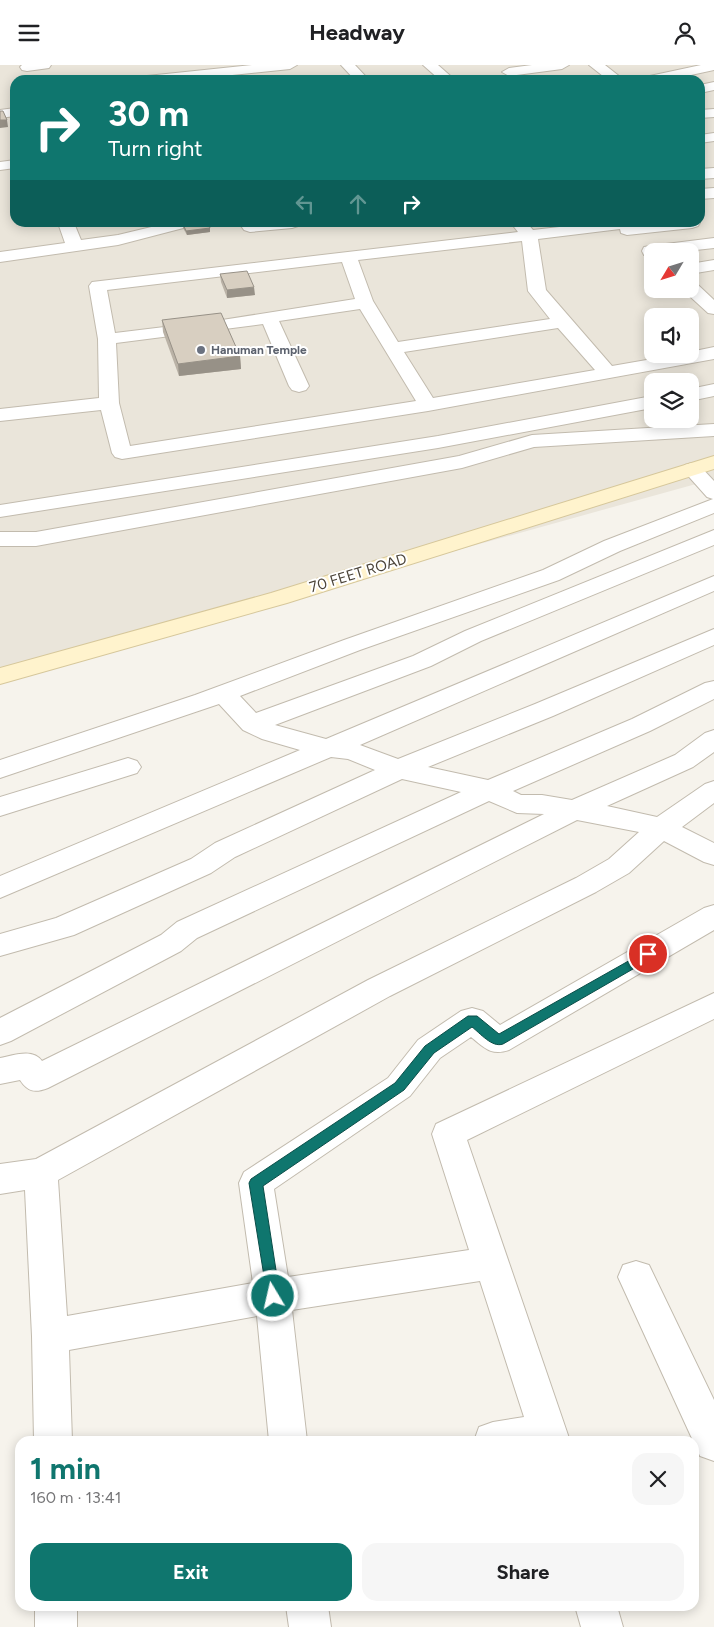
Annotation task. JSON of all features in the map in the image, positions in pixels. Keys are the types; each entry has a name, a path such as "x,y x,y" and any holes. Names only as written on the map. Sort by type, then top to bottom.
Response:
{"street":[{"path":"27,66 44,65"},
{"path":"222,75 290,65"},
{"path":"348,65 357,75"},
{"path":"430,65 442,75"},
{"path":"510,72 562,65"},
{"path":"596,65 610,75"},
{"path":"673,75 714,66"},
{"path":"68,227 76,246"},
{"path":"0,257 118,240 169,227"},
{"path":"575,227 524,229 348,256 98,286 107,339 108,403 122,453 428,405 714,353"},
{"path":"628,227 644,244"},
{"path":"524,229 537,291 608,373"},
{"path":"699,245 714,243"},
{"path":"348,256 365,303 428,405"},
{"path":"699,268 714,265"},
{"path":"699,290 714,290"},
{"path":"699,295 714,309"},
{"path":"107,339 365,303"},
{"path":"268,318 298,386"},
{"path":"393,348 562,322"},
{"path":"699,393 714,390"},
{"path":"0,415 108,403"},
{"path":"0,511 438,441 644,403"},
{"path":"0,539 36,539 462,462 532,441 714,430"},
{"name":"70 FEET ROAD","path":"0,676 279,598 714,462"},
{"path":"692,469 714,493"},
{"path":"0,769 223,694 352,645 551,575 612,546 714,505"},
{"path":"252,724 422,661 473,636 714,537"},
{"path":"0,888 714,583"},
{"path":"0,945 64,927 201,866 225,850 399,769 544,710 714,636"},
{"path":"0,1032 171,943 187,930 490,790 641,725 714,689"},
{"path":"223,694 252,724 271,733 318,747 352,751 399,769 490,790 517,804 542,804 625,819 661,828 714,855"},
{"path":"0,1071 28,1066 37,1079 574,810 684,761 714,739"},
{"path":"0,807 128,767"},
{"path":"0,1179 41,1173 379,988 586,885 619,866 661,828 714,789"},
{"path":"287,1436 273,1296 256,1183 399,1087 429,1049 472,1020 498,1041 714,916"},
{"path":"550,1436 448,1134 714,1005"},
{"path":"41,1173 50,1336 53,1436"},
{"path":"50,1336 273,1296 492,1263"},
{"path":"636,1277 714,1442"},
{"path":"56,1611 56,1627"},
{"path":"308,1611 310,1627"}],"shaded area":[{"path":"0,65 714,65 714,479 0,677"}],"building":[{"path":"0,111 3,111 7,120 0,120"},
{"path":"184,227 210,228 186,231"},
{"path":"247,271 254,287 227,290 220,274"},
{"name":"Hanuman Temple","path":"221,313 240,356 178,364 162,320"}],"place":[{"name":"Hanuman Temple","path":"201,350"}],"route":[{"path":"273,1296 256,1183 399,1087 429,1049 472,1020 498,1041 648,954"}]}
